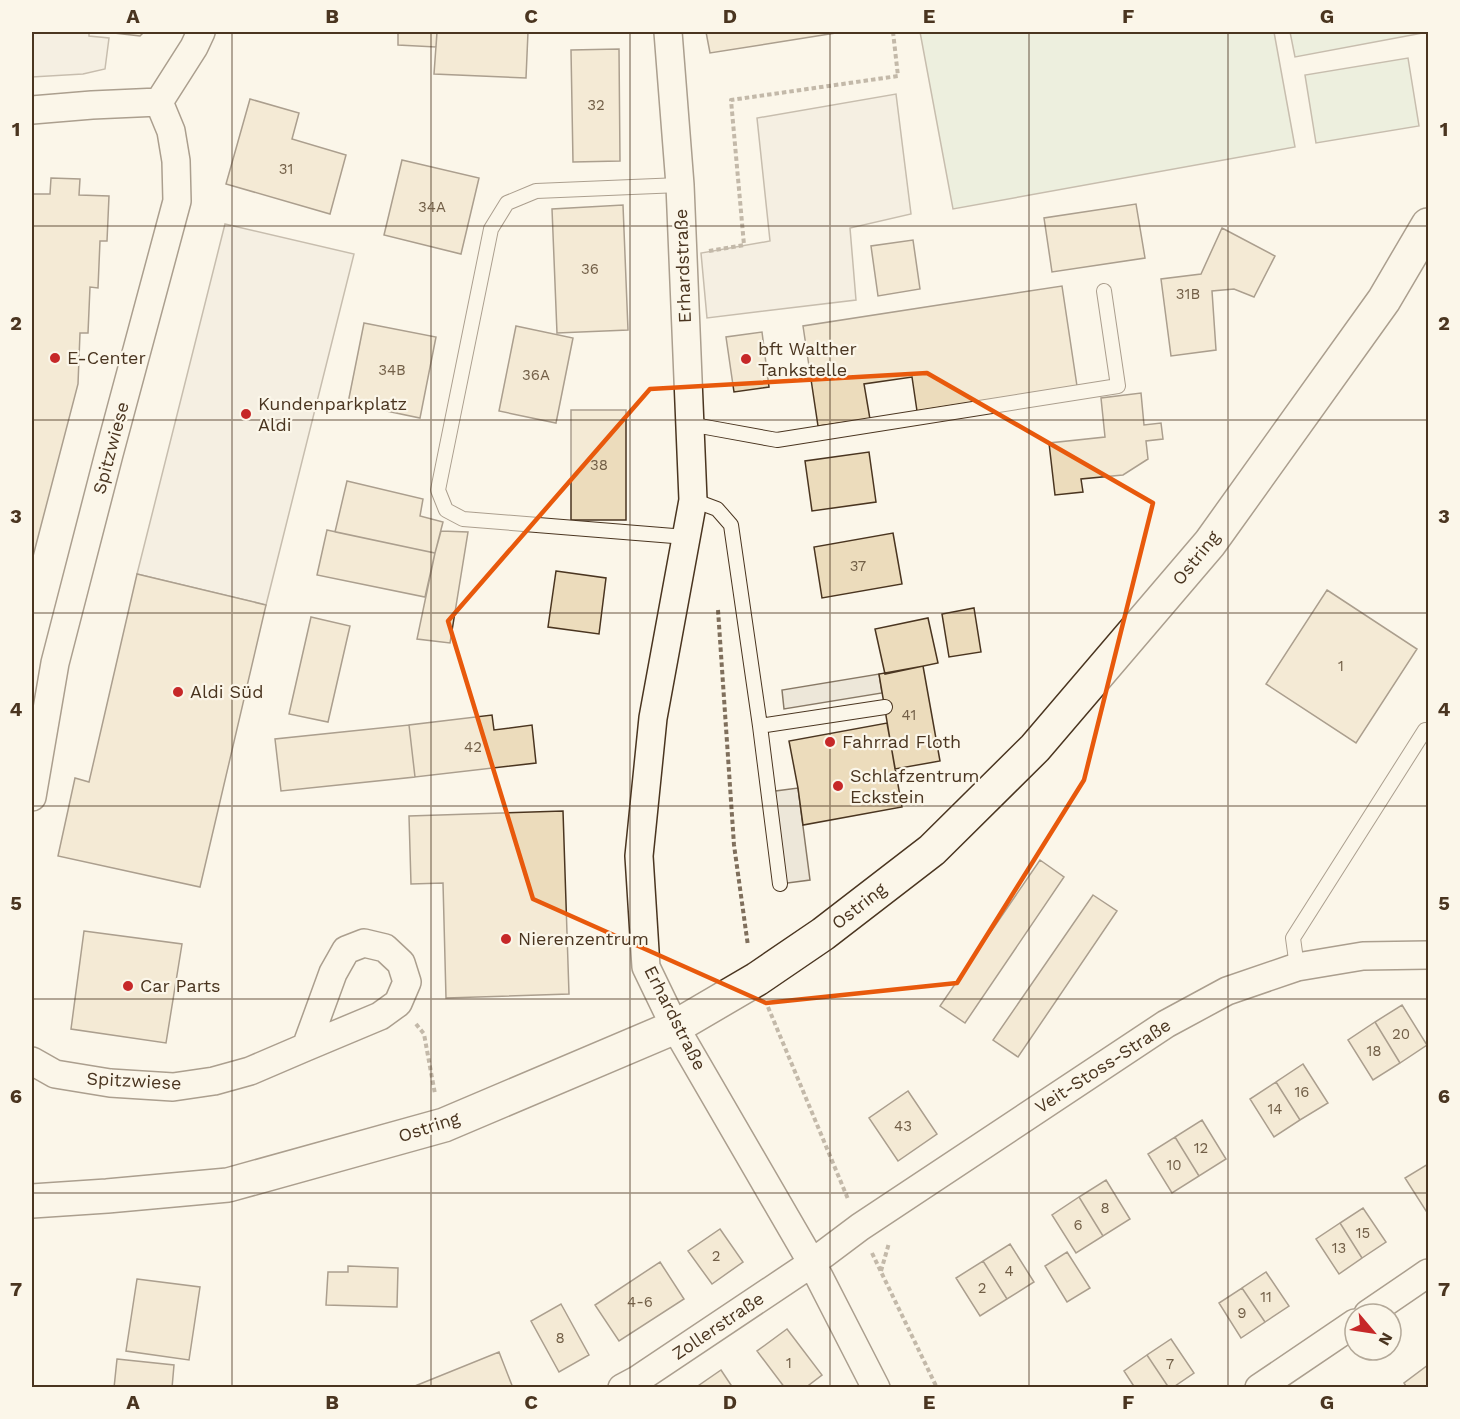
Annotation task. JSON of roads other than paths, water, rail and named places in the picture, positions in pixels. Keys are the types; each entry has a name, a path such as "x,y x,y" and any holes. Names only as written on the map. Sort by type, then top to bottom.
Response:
{"main road":[{"name":"Ostring","path":"32,1201 228,1185 444,1125 675,1027 757,979 814,940 932,850 1035,748 1210,543 1384,300 1428,225"}],"street":[{"path":"32,110 159,102 201,32"},
{"name":"Erhardstraße","path":"668,32 680,185 693,500 653,718 639,855 646,967 675,1027 812,1263 876,1388"},
{"name":"Spitzwiese","path":"32,797 55,663 177,201 176,161 171,131 159,102"},
{"name":"Spitzwiese","path":"32,1061 56,1074 110,1083 173,1087 214,1081 250,1071 380,1016 398,1003 407,982 401,963 385,948 364,943 346,950 333,973 306,1047"},
{"name":"Veit-Stoss-Straße","path":"812,1263 860,1227 1166,1024 1227,991 1297,967 1363,956 1428,955"},
{"name":"Zollerstraße","path":"622,1388 812,1263"},
{"path":"1386,1302 1428,1273"},
{"path":"1259,1388 1343,1331"}],"lane":[{"path":"680,185 536,191 507,203 491,229 438,490 446,510 463,519 686,537"},
{"path":"689,424 777,440 1118,386 1104,291"},
{"path":"693,500 717,509 731,525 780,884"},
{"path":"760,726 834,708 885,707"},
{"path":"1297,967 1293,938 1425,730"}],"place":[{"name":"E-Center","path":"55,358"},
{"name":"bft Walther Tankstelle","path":"746,359"},
{"name":"Kundenparkplatz Aldi","path":"246,414"},
{"name":"Aldi Süd","path":"178,692"},
{"name":"Fahrrad Floth","path":"830,742"},
{"name":"Schlafzentrum Eckstein","path":"838,786"},
{"name":"Nierenzentrum","path":"506,939"},
{"name":"Car Parts","path":"128,986"}]}
